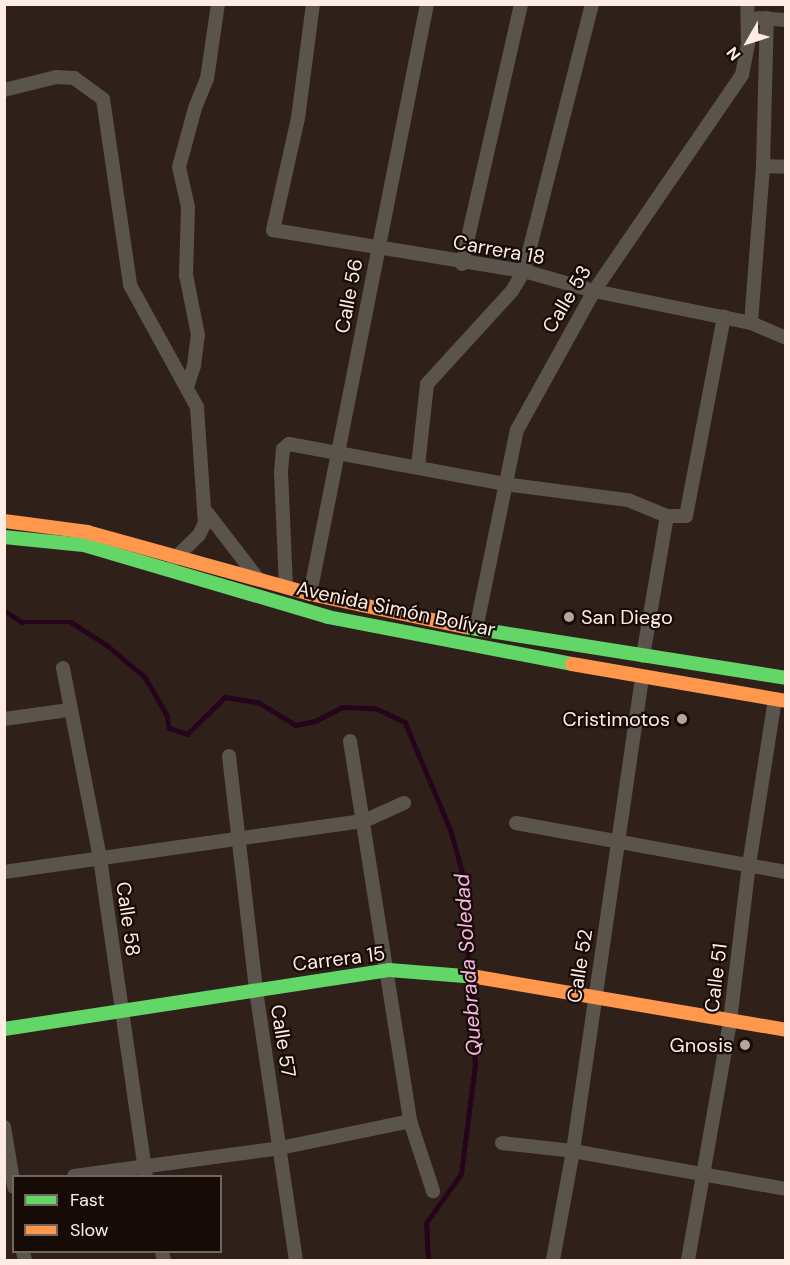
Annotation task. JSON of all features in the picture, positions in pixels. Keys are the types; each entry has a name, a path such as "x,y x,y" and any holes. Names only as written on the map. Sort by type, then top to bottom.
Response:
{"main road":[{"name":"Avenida Simón Bolívar","path":"6,520 87,532 260,582 476,629 786,678"},
{"name":"Avenida Simón Bolívar","path":"6,536 84,545 328,617 642,678 780,700"},
{"name":"Carrera 15","path":"4,1029 389,970 456,978 481,977 594,999 786,1030"}],"street":[{"path":"187,387 195,366 198,335 186,275 188,207 179,167 195,108 207,79 218,4"},
{"name":"Carrera 18","path":"313,4 298,118 273,230 379,245 462,264 525,271 594,291 724,317 751,324 786,338"},
{"name":"Calle 56","path":"310,594 427,4"},
{"path":"462,264 521,4"},
{"path":"418,466 427,384 512,291 525,271 592,4"},
{"path":"747,11 767,18 786,20"},
{"name":"Calle 53","path":"476,629 504,484 517,430 594,291 742,75 748,43 747,11"},
{"path":"751,324 763,166 767,18"},
{"path":"4,90 56,77 74,78 90,86 103,99 109,120 130,285 197,407 206,510 199,535 174,559"},
{"path":"763,166 786,167"},
{"path":"286,587 280,472 283,449 290,444 418,466 504,484 628,500 667,516 686,516 724,317"},
{"path":"206,510 260,582"},
{"path":"643,656 667,516"},
{"name":"Calle 58","path":"63,668 69,710 100,858 145,1171"},
{"name":"Calle 52","path":"552,1260 573,1151 594,999 620,844 642,678"},
{"name":"Calle 51","path":"688,1260 706,1177 730,1021 748,865 780,700"},
{"path":"4,719 69,710"},
{"path":"350,741 389,970 410,1121 433,1191"},
{"name":"Calle 57","path":"229,756 256,990 296,1260"},
{"path":"4,872 364,821 404,803"},
{"path":"516,824 786,872"},
{"path":"88,1175 145,1171 280,1148 410,1121"},
{"path":"4,1127 12,1179"},
{"path":"502,1143 573,1151 706,1177 786,1189"}],"waterway":[{"name":"Quebrada Soledad","path":"4,610 22,622 71,622 108,646 145,677 167,715 169,728 187,734 225,697 258,702 296,725 315,721 342,707 375,708 405,722 451,831 465,881 469,970"},
{"name":"Quebrada Soledad","path":"428,1260 426,1223 461,1174 475,1065 470,982"}],"traffic: fast":[{"path":"4,537 84,545 328,617 572,664"},
{"path":"465,627 786,678"},
{"path":"4,1029 389,970 477,977"}],"traffic: slow":[{"path":"4,521 87,532 310,594 465,627"},
{"path":"572,664 786,701"},
{"path":"477,977 786,1030"}],"place":[{"name":"San Diego","path":"569,617"},
{"name":"Cristimotos","path":"682,719"},
{"name":"Gnosis","path":"745,1045"}]}
